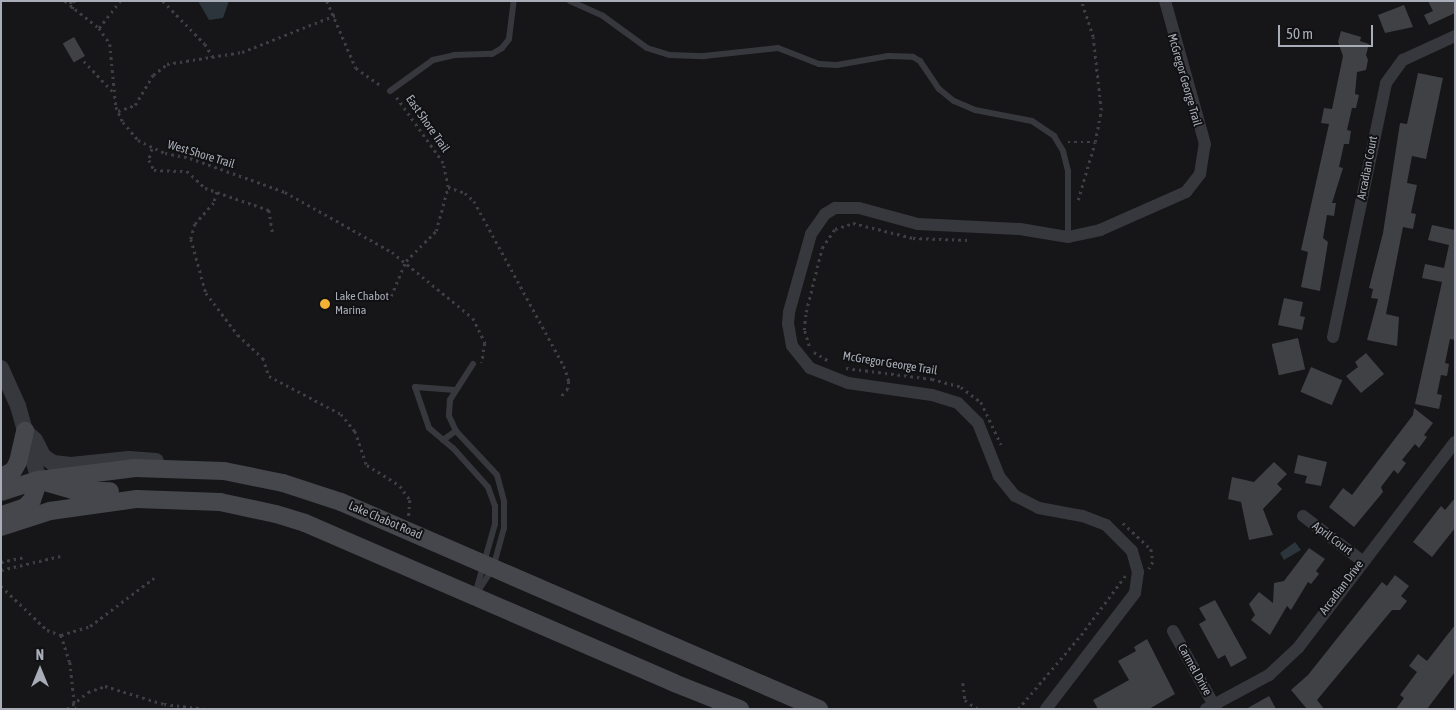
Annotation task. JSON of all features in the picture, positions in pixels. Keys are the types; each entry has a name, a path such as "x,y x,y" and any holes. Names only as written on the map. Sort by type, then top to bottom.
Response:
{"main road":[{"path":"1,478 13,471 18,462 25,431"},
{"name":"Lake Chabot Road","path":"1,492 39,480 117,469 190,468 254,476 310,491 408,531 819,709"},
{"path":"1,515 24,507 32,500 39,480 73,490 127,490 157,498 236,505 305,523 740,709"},
{"path":"1,527 74,506 157,498"}],"street":[{"path":"1046,709 1134,593 1138,572 1132,551 1115,532 1101,522 1039,508 1015,496 999,476 978,423 958,403 932,395 848,383 821,375 798,357 792,346 788,324 811,234 825,214 835,208 859,208 918,224 1020,229 1068,237 1100,230 1175,199 1186,192 1200,174 1206,154 1204,134 1165,1"},
{"name":"Arcadian Court","path":"1333,337 1386,83 1403,60 1455,36"},
{"path":"1,368 25,431 39,480"},
{"path":"25,431 35,440 43,456 58,465 129,459 190,468"},
{"name":"Arcadian Drive","path":"1212,707 1269,675 1290,656 1455,442"},
{"name":"April Court","path":"1303,516 1362,561"},
{"name":"Carmel Drive","path":"1173,631 1212,707"}],"lane":[{"path":"390,91 434,60 454,55 492,54 502,48 509,39 514,1"},
{"path":"570,1 603,16 647,48 670,55 704,56 778,48 820,64 837,65 888,56 913,57 920,61 938,89 954,101 975,110 1032,121 1043,127 1058,142 1068,171 1068,237"},
{"path":"475,596 504,528 504,502 496,475 456,431 449,416 450,400 455,390 476,366"},
{"path":"455,390 415,387 429,428 444,440 488,487 495,506 495,524 489,566"},
{"path":"444,440 456,431"}],"path":[{"name":"West Shore Trail","path":"65,1 72,9 99,28 110,44 118,111 129,131 152,149 190,158 285,192 406,261 480,326 486,350 476,366"},
{"path":"72,9 73,1"},
{"path":"99,28 120,1"},
{"path":"163,1 205,44 213,57"},
{"name":"East Shore Trail","path":"327,1 336,15 356,68 390,91 423,131 444,163 448,187 436,231 406,261 391,296"},
{"path":"1069,216 1086,180 1101,110 1093,37 1081,1"},
{"path":"118,111 135,105 159,68 242,52 258,43 336,15"},
{"path":"84,61 115,94"},
{"path":"1058,142 1095,142"},
{"path":"152,149 150,160 154,170 187,171 205,188 269,210 273,235"},
{"path":"448,187 465,193 474,201 564,366 569,381 568,389 561,397"},
{"path":"217,192 214,203 195,224 191,239 206,293 238,335 263,358 268,376 341,414 347,421 354,431 367,465 400,486 410,500 408,531"},
{"name":"McGregor George Trail","path":"834,364 815,352 806,340 804,330 822,248 835,229 853,223 913,238 975,240"},
{"name":"McGregor George Trail","path":"844,367 948,382 973,394 988,412 1004,452"},
{"path":"1119,520 1152,549 1153,562 1146,571"},
{"path":"1,570 60,556"},
{"path":"1,562 25,557"},
{"path":"1018,709 1081,635 1118,583 1132,573"},
{"path":"1,586 47,630 61,635 90,626 154,578"},
{"path":"61,635 70,662 75,709"},
{"path":"963,683 965,700 978,709"},
{"path":"67,709 94,689 110,686 164,704 206,709"}],"shaded area":[{"path":"198,1 229,1 223,18 209,20"},
{"path":"1295,542 1301,550 1284,560 1280,553"}],"building":[{"path":"1428,1 1455,1 1455,13 1429,25 1424,15 1433,11"},
{"path":"1404,5 1413,27 1385,33 1378,15"},
{"path":"1341,31 1361,37 1360,41 1369,44 1366,55 1368,60 1366,70 1357,72 1355,94 1359,95 1356,108 1352,108 1347,130 1351,131 1349,144 1344,144 1339,167 1343,168 1332,203 1336,203 1334,216 1327,215 1323,238 1328,242 1320,291 1301,287 1308,252 1301,250 1329,124 1321,123 1324,108 1332,109 1343,56 1338,42"},
{"path":"74,37 85,56 74,63 63,44"},
{"path":"1418,73 1443,78 1426,159 1412,156 1407,183 1417,185 1411,213 1416,214 1413,229 1403,227 1386,314 1399,317 1397,346 1367,340 1378,299 1371,298 1373,289 1369,288 1383,233 1400,123 1407,124"},
{"path":"1432,225 1455,230 1455,340 1450,339 1445,363 1449,364 1447,376 1441,375 1437,394 1442,395 1439,409 1415,404 1442,282 1422,278 1425,264 1444,268 1449,245 1428,240"},
{"path":"1284,298 1303,302 1300,316 1305,317 1302,330 1278,325"},
{"path":"1298,338 1305,369 1279,375 1272,344"},
{"path":"1366,353 1384,374 1361,393 1346,376 1358,367 1355,362"},
{"path":"1311,367 1342,380 1332,405 1300,392"},
{"path":"1414,408 1433,423 1424,435 1427,437 1419,448 1415,444 1402,460 1406,463 1398,474 1394,470 1381,487 1383,492 1354,527 1329,507 1343,488 1352,495 1413,415"},
{"path":"1298,455 1327,462 1321,486 1305,483 1307,476 1294,473"},
{"path":"1274,462 1287,474 1277,484 1282,489 1263,509 1273,535 1249,540 1241,502 1228,499 1232,477 1254,482"},
{"path":"1455,498 1455,528 1432,557 1413,542 1441,506 1445,510"},
{"path":"1309,548 1325,559 1316,571 1319,574 1311,584 1308,582 1291,610 1287,606 1270,635 1251,620 1255,615 1249,604 1259,592 1273,603 1274,583 1284,581"},
{"path":"1395,575 1409,586 1401,596 1407,601 1400,610 1392,610 1317,700 1324,709 1307,709 1291,690 1308,675 1382,582 1387,586"},
{"path":"1215,600 1247,658 1231,667 1225,655 1218,659 1199,624 1206,620 1199,608"},
{"path":"1455,625 1455,672 1427,709 1396,709 1404,698 1400,695 1417,672 1409,666 1418,654 1427,661"},
{"path":"1147,639 1175,694 1149,709 1098,709 1093,700 1129,680 1118,661 1136,651 1134,647"},
{"path":"1269,696 1276,709 1246,709"}],"place":[{"name":"Lake Chabot Marina","path":"325,304"}]}
